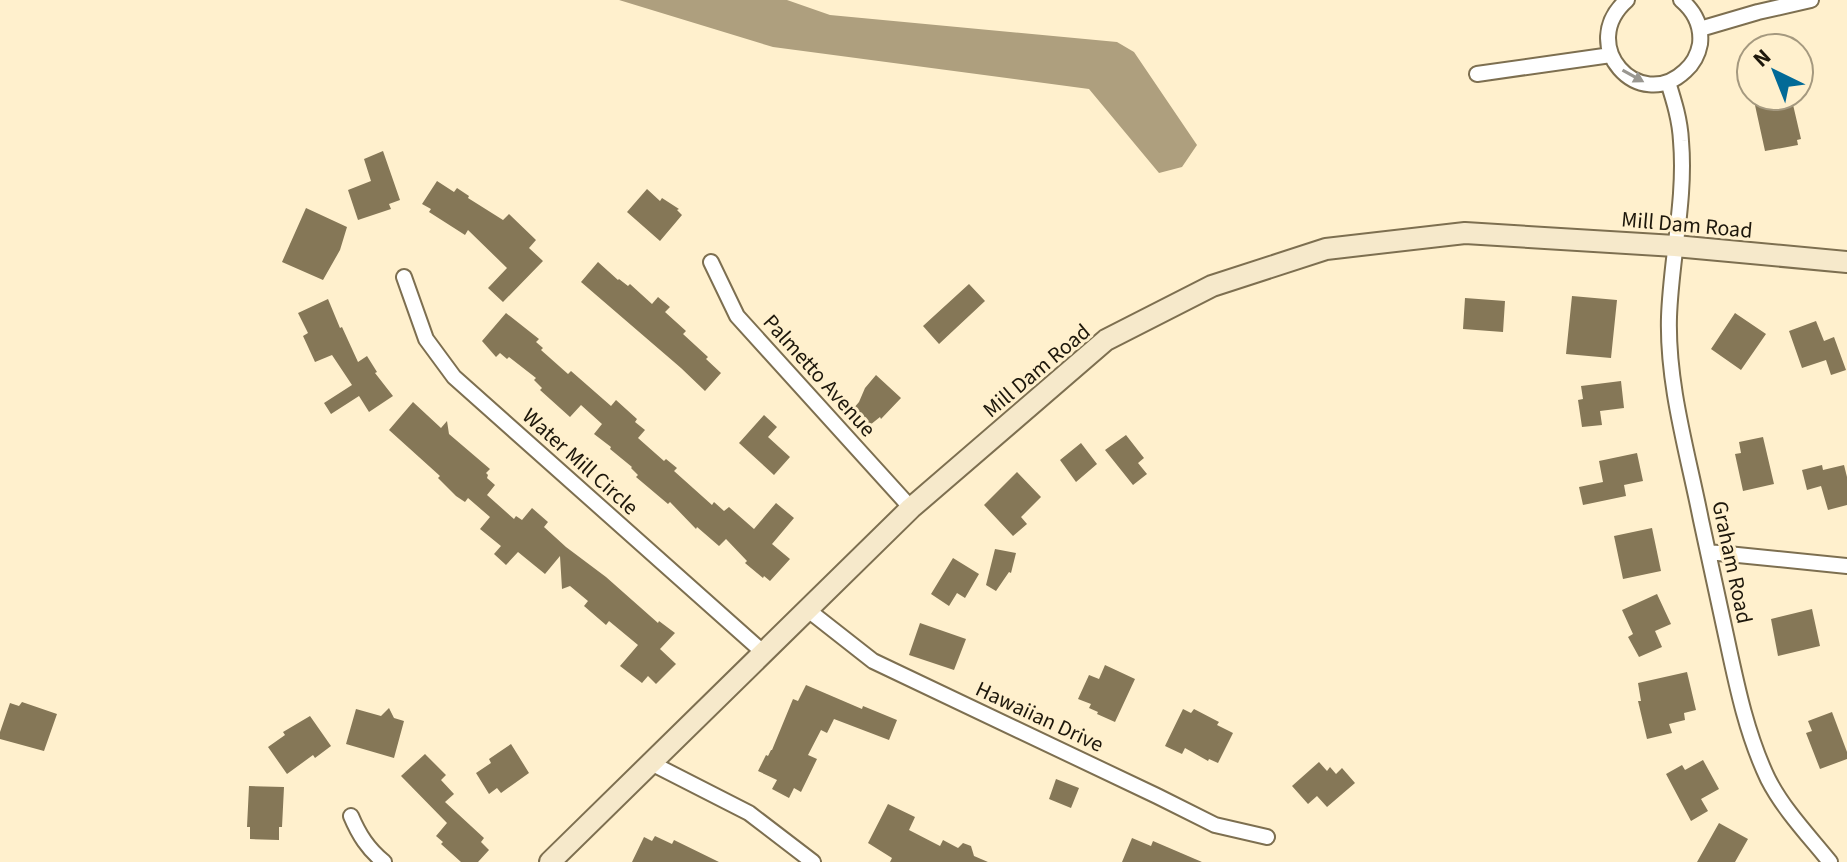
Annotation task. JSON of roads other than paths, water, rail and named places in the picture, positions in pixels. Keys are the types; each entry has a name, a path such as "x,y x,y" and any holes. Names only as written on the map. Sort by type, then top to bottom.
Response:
{"street":[{"path":"1627,0 1618,8 1608,30 1611,55 1624,74 1634,80 1657,84 1680,76 1697,55 1700,29 1688,6 1681,0"},
{"path":"1700,29 1811,0"},
{"path":"1477,74 1611,55"},
{"name":"Graham Road","path":"1668,82 1676,106 1681,142 1681,189 1669,316 1673,385 1740,703 1769,780 1785,807 1830,862"},
{"name":"Mill Dam Road","path":"550,862 911,508 1106,340 1212,286 1326,249 1465,233 1675,246 1847,262"},
{"name":"Palmetto Avenue","path":"711,262 737,316 911,508"},
{"name":"Water Mill Circle","path":"404,277 426,339 454,377 764,653"},
{"path":"1708,552 1847,566"},
{"name":"Hawaiian Drive","path":"808,610 873,661 1215,825 1267,837"},
{"path":"651,763 749,813 813,862"},
{"path":"351,816 359,835 384,862"}]}
